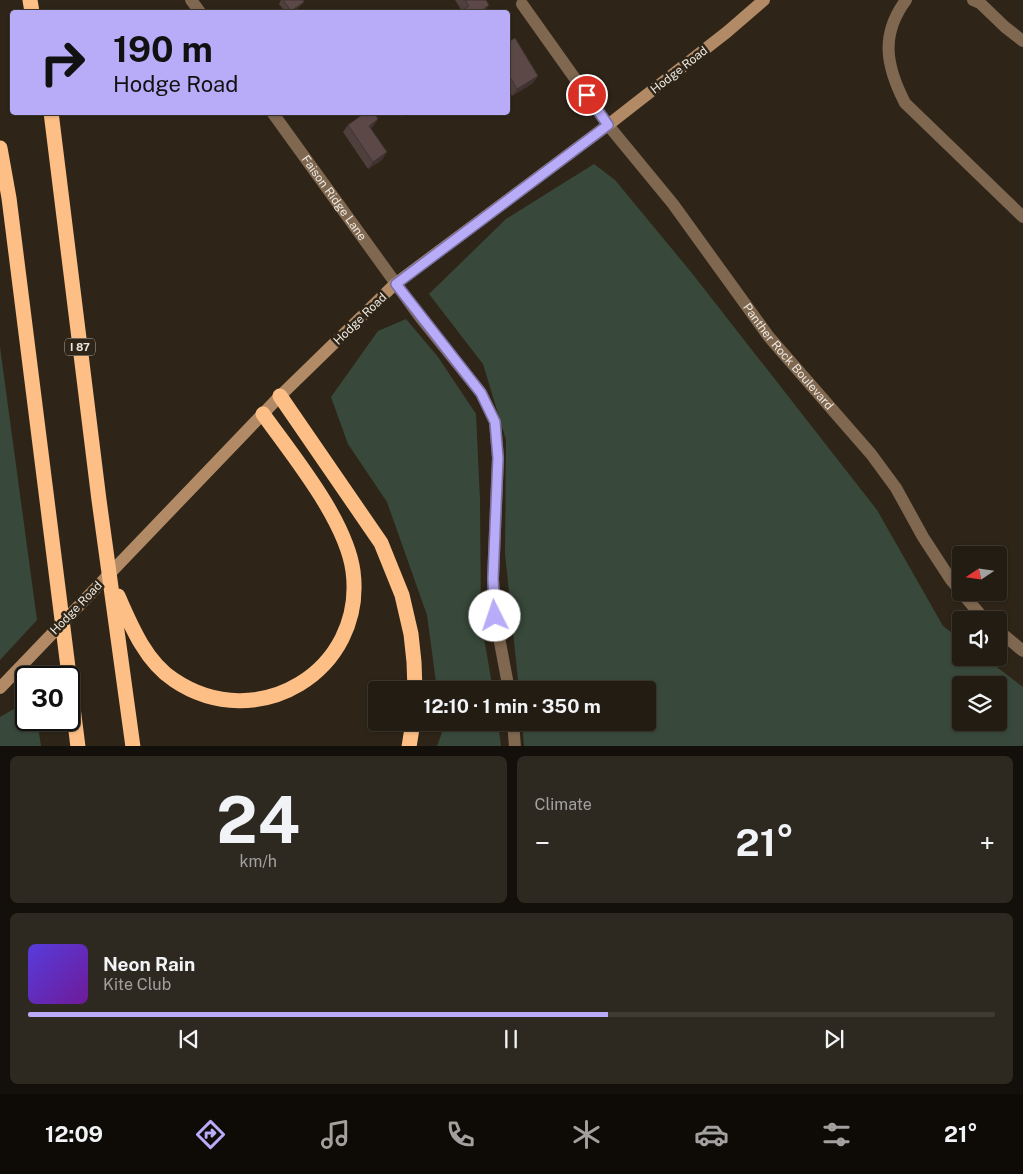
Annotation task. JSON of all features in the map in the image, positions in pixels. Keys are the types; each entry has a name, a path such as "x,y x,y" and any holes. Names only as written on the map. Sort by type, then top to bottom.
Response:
{"highway":[{"name":"I 87","path":"50,115 133,746"},
{"path":"0,148 9,198 78,746"},
{"path":"280,396 381,543 402,596 411,634 415,681"},
{"path":"111,581 130,623 156,664 173,680 206,696 233,702 254,701 273,696 292,690 310,678 327,661 338,645 352,608 354,590 352,570 346,548 329,510 263,414"},
{"path":"409,746 412,731"}],"main road":[{"name":"Hodge Road","path":"0,688 280,396 396,284 608,125 727,32 764,0"}],"street":[{"path":"906,0 897,12 888,37 890,63 897,86 905,103 1023,217"},
{"path":"973,0 980,3 1023,41"},
{"name":"Panther Rock Boulevard","path":"522,1 608,125 673,204 769,337 871,454 896,488 923,537 952,581"},
{"name":"Faison Ridge Lane","path":"274,115 396,284 481,393 495,422 498,458 493,579 495,616 507,681"},
{"name":"Panther Rock Boulevard","path":"969,601 977,611"},
{"path":"1007,638 1023,651"},
{"path":"514,731 515,746"}],"green space":[{"path":"594,164 615,180 691,272 877,510 943,626 952,633 952,666 995,666 1023,687 1023,746 524,746 523,731 656,731 656,681 518,681 505,553 506,440 483,364 429,294 506,219"},
{"path":"406,319 438,357 476,414 480,500 481,621 491,681 436,681 427,615 387,502 348,444 331,397 378,331"},
{"path":"0,347 37,620 0,660"},
{"path":"15,708 15,731 39,731 41,746 0,746 0,717"},
{"path":"443,731 499,731 501,746 437,746"}],"building":[{"path":"283,0 303,0 304,2 290,10"},
{"path":"465,0 486,0 489,5 483,10 463,10 469,6"},
{"path":"515,38 538,76 517,89 510,77 510,41"},
{"path":"362,115 376,115 378,119 369,126 387,152 373,162 348,125"}],"route":[{"path":"495,616 493,579 498,458 495,422 481,393 396,284 608,125 587,95"}]}
